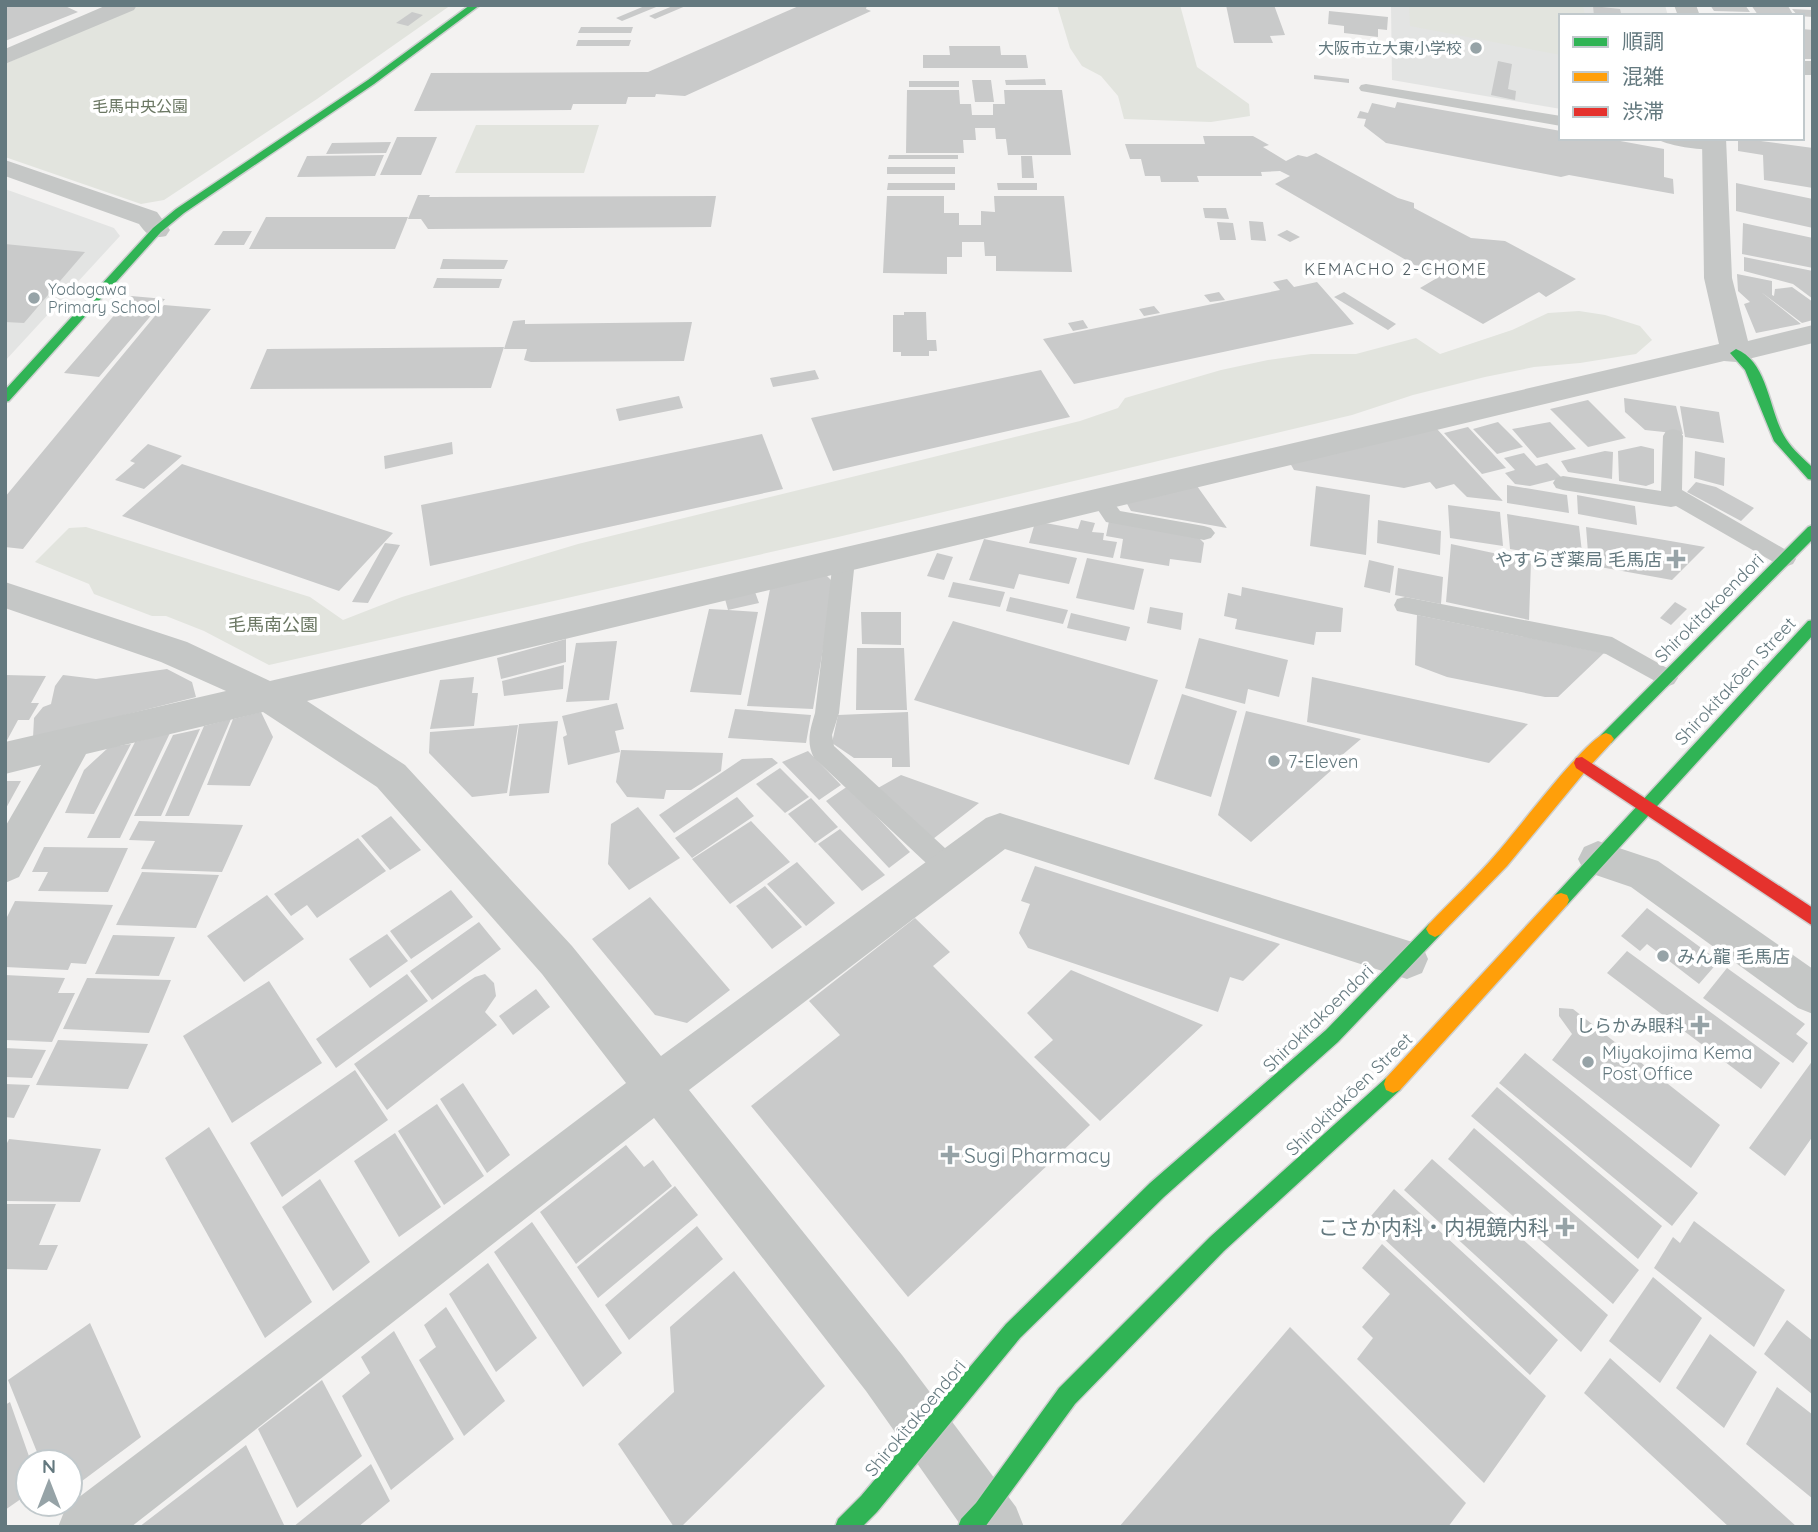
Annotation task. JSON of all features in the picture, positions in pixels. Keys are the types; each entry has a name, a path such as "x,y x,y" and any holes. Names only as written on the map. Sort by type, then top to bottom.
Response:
{"main road":[{"path":"5,398 157,230 180,211 371,82 476,5"},
{"path":"1736,352 1751,369 1780,441 1813,477"},
{"name":"Shirokitakoendori","path":"846,1527 869,1504 927,1431 1013,1331 1157,1191 1332,1035 1502,861 1582,763 1813,530"},
{"name":"Shirokitakōen Street","path":"983,1521 1067,1396 1217,1244 1388,1089 1813,625"},
{"path":"1582,763 1813,918"}],"street":[{"path":"5,57 126,5"},
{"path":"1714,142 1718,278 1736,352"},
{"path":"5,167 148,218 157,230"},
{"path":"5,758 1724,352 1736,352 1813,334"},
{"path":"5,595 174,652 268,695 391,776 557,960 927,1431 983,1521"},
{"path":"5,865 73,743"},
{"path":"86,1527 656,1087 1000,830 1407,959"},
{"path":"1598,859 1644,874 1813,994"}],"lane":[{"path":"1366,88 1559,121"},
{"path":"1689,140 1714,142"},
{"path":"1563,483 1671,500 1673,436"},
{"path":"1672,494 1785,559"},
{"path":"1102,501 1113,517 1204,533"},
{"path":"844,560 827,713 820,735 823,751 949,868"},
{"path":"1405,605 1612,646 1666,678"}],"shaded area":[{"name":"大阪市立大東小学校","path":"1391,5 1665,5 1667,14 1559,14 1559,109 1392,80"},
{"name":"Yodogawa Primary School","path":"5,189 114,228 120,236 5,361"}],"green space":[{"name":"毛馬中央公園","path":"140,5 451,5 317,99 164,200 141,204 5,157 5,64"},
{"path":"1057,5 1180,5 1197,67 1249,104 1250,116 1211,122 1124,119 1118,96 1101,76 1082,66 1070,48"},
{"path":"1409,5 1583,5 1585,14 1559,14 1559,55 1410,26"},
{"path":"476,125 599,125 584,173 455,173"},
{"name":"毛馬南公園","path":"1579,311 1605,315 1640,326 1652,340 1636,354 1534,367 1485,377 1413,395 1352,415 838,537 269,665 204,631 166,616 152,616 94,594 89,584 35,562 69,528 86,527 310,597 343,620 402,597 578,544 1080,421 1118,408 1125,398 1221,370 1311,354 1356,354 1416,338 1440,354 1512,330 1548,313"}],"building":[{"path":"12,5 63,5 78,12 5,41 5,8"},
{"path":"647,5 661,5 622,21 616,18"},
{"path":"675,5 688,5 655,19 649,16"},
{"path":"801,5 867,5 866,9 871,11 685,96 656,94 655,97 628,97 626,104 573,104 571,110 414,111 431,73 648,72"},
{"path":"1226,5 1274,5 1285,35 1270,36 1273,43 1234,43"},
{"path":"1710,5 1745,5 1750,12 1714,11"},
{"path":"1751,5 1788,6 1793,14 1757,14"},
{"path":"1593,6 1620,9 1623,14 1594,14"},
{"path":"1792,9 1813,10 1813,17 1796,14"},
{"path":"1329,11 1388,17 1387,30 1378,29 1378,37 1344,33 1344,26 1328,24"},
{"path":"412,12 423,15 408,26 396,23"},
{"path":"581,27 633,27 631,33 578,33"},
{"path":"1804,29 1813,30 1813,59 1804,59"},
{"path":"578,40 631,40 629,46 576,46"},
{"path":"949,46 1000,46 1001,55 1026,55 1028,68 923,68 923,55 950,55"},
{"path":"1498,61 1512,64 1508,89 1516,91 1515,100 1491,95"},
{"path":"1314,75 1349,79 1349,83 1314,79"},
{"path":"1045,79 1046,85 1006,85 1005,80"},
{"path":"972,80 991,80 994,102 975,102"},
{"path":"909,81 959,81 959,87 909,87"},
{"path":"907,90 959,90 960,104 971,104 972,115 993,115 993,104 1005,104 1004,90 1062,90 1071,155 1008,155 1006,139 996,139 995,128 975,128 976,140 963,140 964,153 906,153"},
{"path":"1397,102 1559,131 1559,140 1615,140 1664,149 1664,177 1673,179 1674,194 1569,175 1561,177 1386,143 1364,126 1366,119 1357,118 1360,111 1368,113 1372,103 1395,108"},
{"path":"1203,136 1253,136 1269,145 1263,147 1286,161 1298,155 1307,157 1316,153 1398,198 1414,203 1414,208 1471,238 1505,241 1576,279 1546,297 1539,292 1483,324 1420,288 1437,278 1275,184 1290,176 1280,171 1261,172 1262,176 1197,176 1199,182 1161,182 1160,176 1145,176 1141,159 1130,159 1125,144 1205,144"},
{"path":"397,137 437,137 421,175 380,175"},
{"path":"1738,140 1813,148 1813,188 1764,180 1763,155 1738,151"},
{"path":"391,142 386,153 326,154 332,143"},
{"path":"384,155 375,176 297,177 307,156"},
{"path":"889,155 958,155 958,159 888,159"},
{"path":"1021,156 1032,156 1034,178 1022,178"},
{"path":"887,167 955,167 955,174 887,174"},
{"path":"888,183 955,183 955,190 887,190"},
{"path":"997,183 1037,183 1037,190 998,190"},
{"path":"1736,183 1813,199 1813,228 1736,211"},
{"path":"418,195 716,196 711,227 428,229 421,219 408,219"},
{"path":"887,196 944,196 944,213 959,213 959,225 981,225 981,211 995,212 994,196 1064,196 1072,272 996,271 996,256 985,256 984,242 962,242 962,257 947,257 947,274 883,273"},
{"path":"1203,208 1226,208 1229,219 1205,218"},
{"path":"266,217 408,217 395,249 249,249"},
{"path":"1249,221 1263,222 1266,241 1251,240"},
{"path":"1217,222 1233,223 1236,240 1220,240"},
{"path":"1743,223 1813,238 1813,268 1742,254"},
{"path":"1287,230 1300,237 1290,242 1277,235"},
{"path":"223,231 252,231 244,245 214,245"},
{"path":"5,244 85,252 24,323 5,322"},
{"path":"1744,257 1813,271 1813,299 1793,284 1744,271"},
{"path":"443,259 508,260 504,269 440,269"},
{"path":"1737,274 1772,281 1774,296 1775,289 1792,287 1813,302 1813,320 1802,323 1761,292 1801,324 1756,333 1744,304 1750,302 1738,291"},
{"path":"437,278 502,279 499,288 433,288"},
{"path":"1287,279 1294,287 1317,282 1354,324 1074,384 1043,339 1280,290 1273,282"},
{"path":"1219,292 1225,300 1210,302 1204,295"},
{"path":"1344,292 1396,324 1388,330 1334,297"},
{"path":"131,296 165,299 99,377 64,373"},
{"path":"164,305 211,309 23,549 5,547 5,497"},
{"path":"1154,306 1160,313 1144,316 1139,309"},
{"path":"904,312 926,312 927,340 936,340 937,351 929,351 929,356 901,356 901,352 893,352 893,315 904,315"},
{"path":"525,320 525,324 692,322 684,361 531,362 524,360 527,349 504,349 513,321"},
{"path":"1083,320 1088,328 1073,331 1068,323"},
{"path":"504,347 491,388 250,389 267,349"},
{"path":"815,370 819,379 773,387 770,378"},
{"path":"1041,370 1070,417 833,471 811,418"},
{"path":"679,396 683,408 619,421 616,409"},
{"path":"1624,398 1676,406 1683,434 1645,430 1625,412"},
{"path":"1588,400 1626,438 1588,447 1550,409"},
{"path":"1680,406 1719,412 1724,443 1685,437"},
{"path":"1498,422 1523,447 1497,454 1473,429"},
{"path":"1550,422 1576,449 1537,458 1512,429"},
{"path":"1468,427 1506,468 1482,474 1444,433"},
{"path":"1437,429 1503,501 1467,497 1454,484 1436,489 1430,482 1404,488 1294,470 1290,463"},
{"path":"762,434 783,489 430,566 421,505"},
{"path":"452,442 453,454 385,469 384,456"},
{"path":"148,444 182,456 144,489 115,480 135,463 130,461"},
{"path":"1641,446 1654,449 1654,483 1646,486 1619,481 1618,451"},
{"path":"1605,451 1613,452 1612,479 1568,472 1561,461"},
{"path":"1695,451 1725,458 1724,486 1694,478"},
{"path":"1524,453 1536,466 1547,463 1562,478 1530,486 1515,484 1505,473 1515,470 1504,458"},
{"path":"182,464 393,533 339,591 122,516"},
{"path":"1696,482 1716,487 1754,508 1741,521 1687,492"},
{"path":"1507,485 1567,495 1569,513 1507,503"},
{"path":"1197,486 1227,528 1131,511 1126,502"},
{"path":"1316,486 1370,495 1366,555 1310,546"},
{"path":"1577,495 1635,506 1637,525 1578,514"},
{"path":"1448,505 1500,512 1503,546 1450,538"},
{"path":"1507,514 1579,526 1583,561 1510,549"},
{"path":"1081,520 1095,523 1092,532 1104,533 1103,540 1117,542 1113,558 1029,543 1034,526 1040,522 1078,529"},
{"path":"1378,520 1441,531 1440,555 1377,543"},
{"path":"1109,521 1196,535 1204,543 1201,563 1170,559 1169,566 1120,558 1123,539 1106,536"},
{"path":"1586,527 1705,547 1672,580 1589,565"},
{"path":"984,539 1077,558 1069,584 1019,574 1014,589 969,580"},
{"path":"385,543 400,545 368,603 352,602"},
{"path":"1451,544 1531,561 1529,620 1446,602"},
{"path":"937,553 953,557 944,580 927,576"},
{"path":"1087,558 1144,569 1134,610 1076,598"},
{"path":"1369,560 1394,566 1390,593 1364,587"},
{"path":"1398,568 1443,577 1441,604 1395,595"},
{"path":"826,575 834,583 813,709 747,706 770,589"},
{"path":"953,582 1005,592 1000,607 948,597"},
{"path":"1242,587 1343,608 1341,632 1316,632 1314,645 1235,629 1237,619 1224,616 1228,593 1241,596"},
{"path":"755,592 759,603 728,610 725,599"},
{"path":"1010,597 1068,610 1063,624 1006,611"},
{"path":"1675,602 1687,609 1671,625 1660,618"},
{"path":"1150,607 1183,613 1181,630 1147,623"},
{"path":"709,609 758,612 741,695 690,692"},
{"path":"861,612 901,612 901,645 862,644"},
{"path":"1071,613 1130,627 1126,641 1067,628"},
{"path":"1417,615 1604,653 1558,697 1545,697 1447,677 1415,665"},
{"path":"953,621 1158,680 1129,765 914,700"},
{"path":"1199,638 1288,660 1279,697 1248,689 1245,704 1185,688"},
{"path":"566,639 566,662 501,679 497,658"},
{"path":"617,641 609,700 566,702 576,643"},
{"path":"857,648 904,648 907,710 856,710"},
{"path":"564,665 563,689 504,696 502,681"},
{"path":"167,669 192,682 196,697 33,738 34,718 43,707 51,704 55,686 63,675 96,679"},
{"path":"5,675 46,676 31,703 39,703 29,720 18,720 5,744"},
{"path":"474,677 472,693 478,693 474,726 430,729 440,680"},
{"path":"1312,677 1528,724 1489,763 1307,722"},
{"path":"1182,694 1237,711 1211,797 1154,779"},
{"path":"617,703 624,729 615,731 620,752 568,765 563,737 567,735 562,716"},
{"path":"735,709 811,715 806,743 728,738"},
{"path":"1246,711 1361,739 1341,756 1344,759 1251,842 1218,815"},
{"path":"261,712 273,737 250,786 207,785 233,719"},
{"path":"908,712 910,767 892,767 892,758 854,758 832,743 838,715"},
{"path":"231,719 189,816 165,816 204,726"},
{"path":"558,721 549,793 509,796 519,724"},
{"path":"518,725 507,793 472,797 429,753 430,732"},
{"path":"200,729 161,816 134,816 173,735"},
{"path":"170,733 120,838 87,838 135,742"},
{"path":"131,744 94,814 65,813 84,770 109,747"},
{"path":"621,750 723,753 721,771 691,790 666,790 664,799 627,797 616,782"},
{"path":"808,751 841,785 819,800 782,762"},
{"path":"772,758 778,763 674,833 659,815 742,759"},
{"path":"780,768 809,797 785,813 756,784"},
{"path":"901,775 979,803 933,839 878,788"},
{"path":"5,781 21,781 5,810"},
{"path":"848,786 910,852 889,868 826,801"},
{"path":"737,797 754,816 692,858 675,838"},
{"path":"811,798 838,827 815,843 788,814"},
{"path":"638,807 680,858 629,890 608,864 611,824"},
{"path":"391,816 421,850 390,870 361,836"},
{"path":"139,821 243,825 222,872 141,869 155,841 129,840"},
{"path":"751,821 790,862 730,904 692,859"},
{"path":"840,829 885,875 862,891 818,844"},
{"path":"358,838 386,871 317,918 307,905 291,916 274,894"},
{"path":"44,847 128,848 108,892 38,891 48,872 32,872"},
{"path":"797,862 835,903 806,926 767,884"},
{"path":"1035,866 1280,944 1243,981 1230,977 1218,1012 1028,948 1019,933 1030,904 1021,901"},
{"path":"142,872 219,875 196,928 116,925"},
{"path":"765,886 802,927 772,949 736,906"},
{"path":"451,890 473,917 411,959 390,931"},
{"path":"267,895 304,939 244,982 207,936"},
{"path":"650,897 730,990 687,1023 655,1015 592,939"},
{"path":"15,901 113,905 86,964 71,963 68,970 5,967 5,921"},
{"path":"1647,908 1719,961 1699,984 1647,944 1640,951 1621,936"},
{"path":"915,918 950,952 933,966 1090,1125 908,1297 751,1106 840,1035 809,1001"},
{"path":"479,922 501,949 432,1000 410,971"},
{"path":"387,934 408,961 370,988 349,959"},
{"path":"113,935 175,937 159,976 95,974"},
{"path":"1627,951 1780,1063 1761,1089 1607,973"},
{"path":"1727,968 1805,1024 1796,1034 1808,1043 1793,1063 1703,998"},
{"path":"1071,970 1203,1025 1100,1121 1034,1057 1053,1040 1027,1013"},
{"path":"407,974 428,1001 336,1068 316,1039"},
{"path":"485,974 494,983 496,996 485,1012 497,1025 387,1110 354,1064 463,985"},
{"path":"5,975 65,978 58,993 75,993 52,1042 5,1040"},
{"path":"87,978 171,980 149,1033 63,1029"},
{"path":"269,981 322,1063 232,1123 183,1036"},
{"path":"536,989 550,1007 513,1035 499,1016"},
{"path":"1559,1008 1573,1009 1720,1125 1691,1168 1552,1060 1572,1034 1559,1016"},
{"path":"58,1040 148,1044 128,1089 36,1085"},
{"path":"5,1048 46,1050 32,1078 5,1077"},
{"path":"1525,1053 1698,1193 1672,1226 1499,1083"},
{"path":"1813,1060 1813,1136 1785,1176 1749,1148"},
{"path":"355,1070 388,1120 282,1197 250,1143"},
{"path":"463,1083 510,1155 487,1173 440,1099"},
{"path":"5,1084 30,1085 14,1118 5,1117"},
{"path":"1497,1087 1662,1226 1638,1259 1471,1116"},
{"path":"437,1104 484,1176 444,1205 398,1131"},
{"path":"209,1127 312,1302 265,1338 165,1158"},
{"path":"1474,1128 1639,1270 1613,1304 1448,1159"},
{"path":"395,1133 441,1207 399,1237 354,1161"},
{"path":"9,1139 101,1149 80,1202 5,1201 5,1147"},
{"path":"626,1145 644,1167 653,1160 672,1186 576,1264 540,1212"},
{"path":"1432,1159 1608,1315 1581,1352 1404,1190"},
{"path":"320,1179 370,1262 333,1291 282,1207"},
{"path":"675,1186 698,1215 598,1298 577,1267"},
{"path":"1394,1189 1558,1340 1530,1375 1366,1222"},
{"path":"5,1204 56,1204 39,1245 58,1245 47,1270 5,1269"},
{"path":"1694,1221 1785,1290 1754,1347 1654,1268 1673,1237 1680,1243"},
{"path":"532,1222 622,1353 583,1387 494,1252"},
{"path":"697,1226 723,1259 629,1340 605,1305"},
{"path":"1382,1244 1546,1396 1484,1483 1357,1359 1373,1338 1362,1327 1390,1294 1362,1268"},
{"path":"488,1263 537,1338 496,1372 449,1294"},
{"path":"734,1271 825,1386 681,1527 674,1527 618,1444 674,1392 670,1327"},
{"path":"1653,1277 1702,1318 1660,1383 1609,1341"},
{"path":"446,1307 505,1401 464,1436 419,1360 436,1347 424,1325"},
{"path":"1787,1320 1813,1341 1813,1395 1764,1354"},
{"path":"90,1323 141,1437 84,1480 84,1448 35,1448 8,1380"},
{"path":"1290,1327 1466,1503 1448,1527 1119,1527"},
{"path":"394,1331 454,1439 391,1490 342,1396 370,1373 361,1357"},
{"path":"1710,1334 1757,1372 1724,1428 1676,1388"},
{"path":"1610,1358 1797,1527 1729,1527 1584,1393"},
{"path":"322,1380 362,1456 297,1508 258,1429"},
{"path":"1777,1387 1813,1415 1813,1499 1746,1444"},
{"path":"10,1402 26,1448 14,1448 14,1504 5,1510 5,1405"},
{"path":"246,1445 285,1527 139,1527"},
{"path":"371,1464 390,1501 358,1527 293,1527"}],"traffic: fast":[{"path":"5,398 157,230 180,211 371,82 476,5"},
{"path":"1736,353 1751,369 1780,441 1813,476"},
{"path":"1606,739 1813,530"},
{"path":"1561,900 1813,625"},
{"path":"846,1527 869,1504 1013,1331 1157,1190 1332,1036 1435,929"},
{"path":"969,1527 984,1511 1067,1396 1217,1244 1393,1084"}],"traffic: slow":[{"path":"1435,929 1501,861 1582,763 1606,739"},
{"path":"1393,1084 1561,900"}],"traffic: jam":[{"path":"1582,763 1813,918"}],"place":[{"name":"大阪市立大東小学校","path":"1476,48"},
{"name":"Yodogawa Primary School","path":"34,298"},
{"name":"やすらぎ薬局 毛馬店","path":"1676,559"},
{"name":"7-Eleven","path":"1274,761"},
{"name":"みん龍 毛馬店","path":"1663,956"},
{"name":"しらかみ眼科","path":"1700,1025"},
{"name":"Miyakojima Kema Post Office","path":"1588,1062"},
{"name":"Sugi Pharmacy","path":"950,1155"},
{"name":"こさか内科・内視鏡内科","path":"1565,1227"}],"district":[{"name":"KEMACHO 2-CHOME","path":"1396,269"}]}
